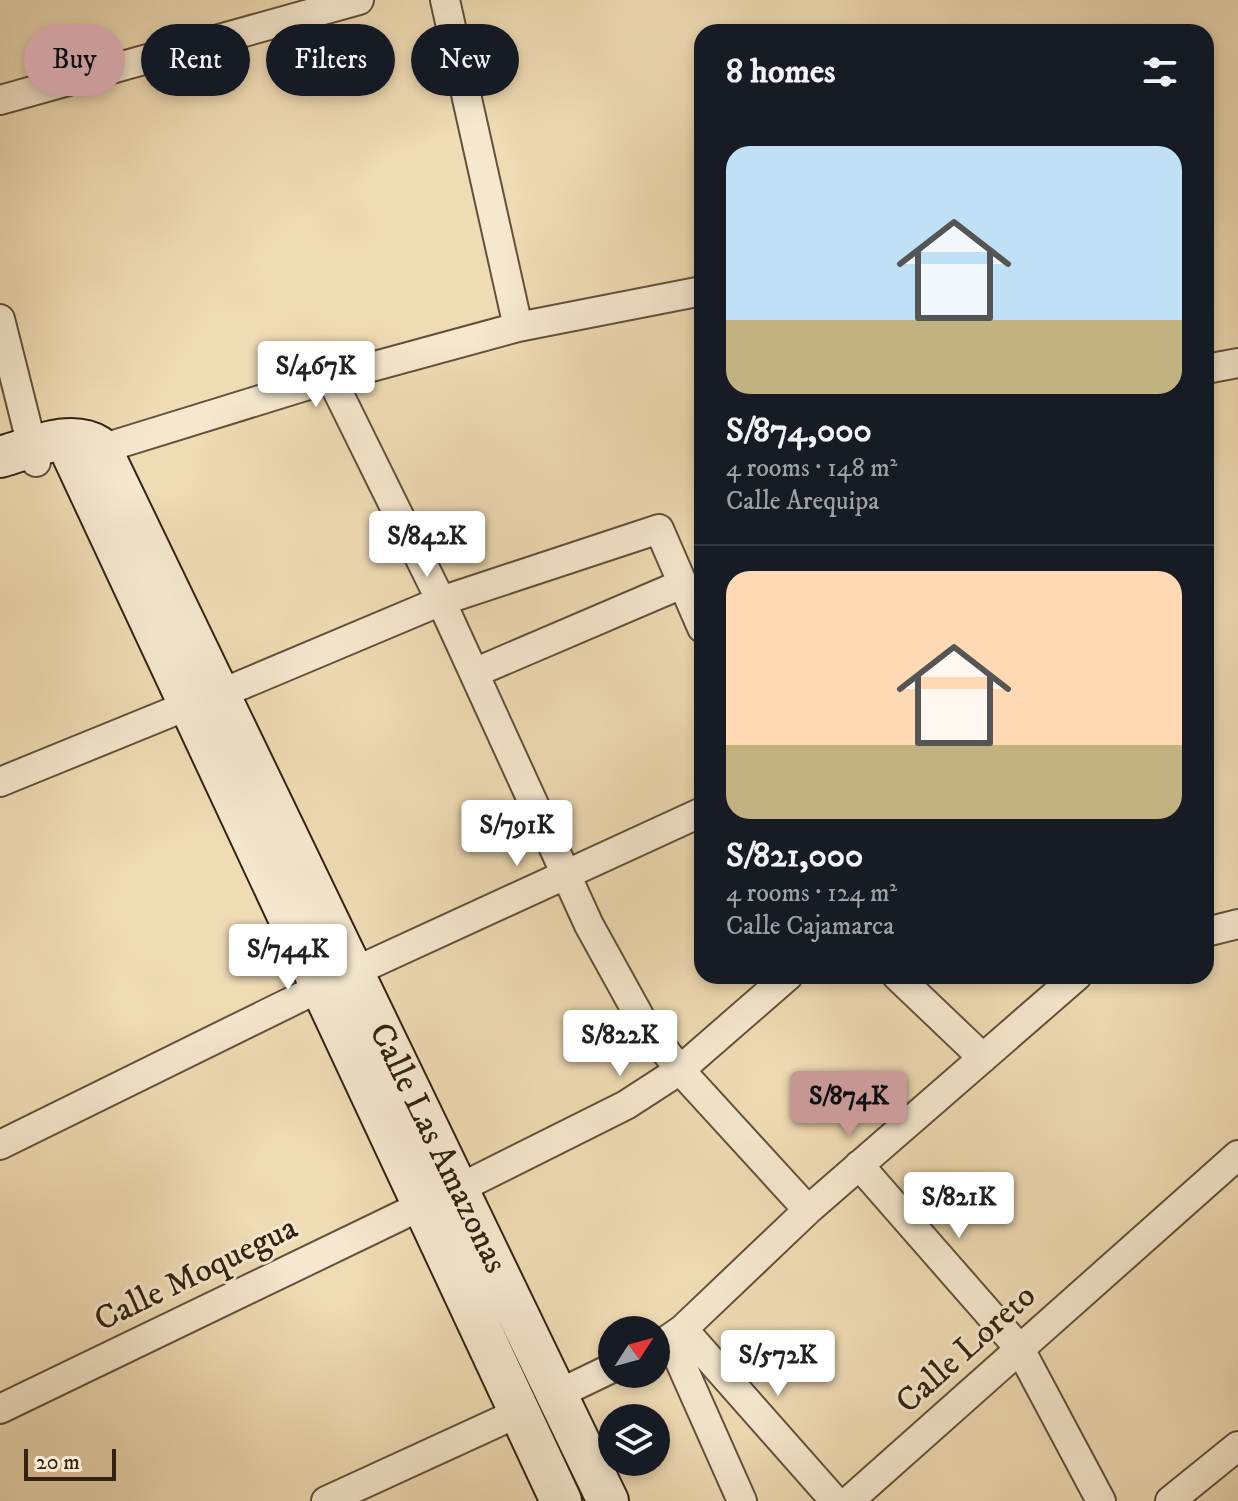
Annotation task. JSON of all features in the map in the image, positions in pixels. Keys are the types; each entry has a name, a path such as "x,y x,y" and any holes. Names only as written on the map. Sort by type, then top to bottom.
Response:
{"street":[{"path":"0,100 359,0"},
{"path":"445,0 518,327"},
{"path":"0,319 40,458 518,327 694,293"},
{"path":"1214,368 1238,363"},
{"path":"331,378 441,601 589,925 642,1021 680,1070 808,1210"},
{"name":"Calle Las Amazonas","path":"40,458 204,699 440,1197 520,1412 561,1501"},
{"path":"0,782 441,601 659,529 694,610"},
{"path":"474,673 682,584"},
{"path":"0,1145 337,979 694,816"},
{"path":"1214,929 1238,924"},
{"name":"Calle Moquegua","path":"0,1409 626,1105 680,1070 779,984"},
{"path":"905,984 983,1058"},
{"path":"670,1338 808,1210 1068,984"},
{"name":"Calle Loreto","path":"849,1501 1238,1155"},
{"path":"859,1165 1020,1349 1101,1501"},
{"name":"Calle Las Amazonas","path":"440,1197 556,1395 608,1501"},
{"path":"670,1338 742,1501"},
{"path":"670,1338 835,1501"},
{"path":"556,1395 598,1375"},
{"path":"326,1501 520,1412"},
{"path":"1170,1501 1238,1446"}]}
